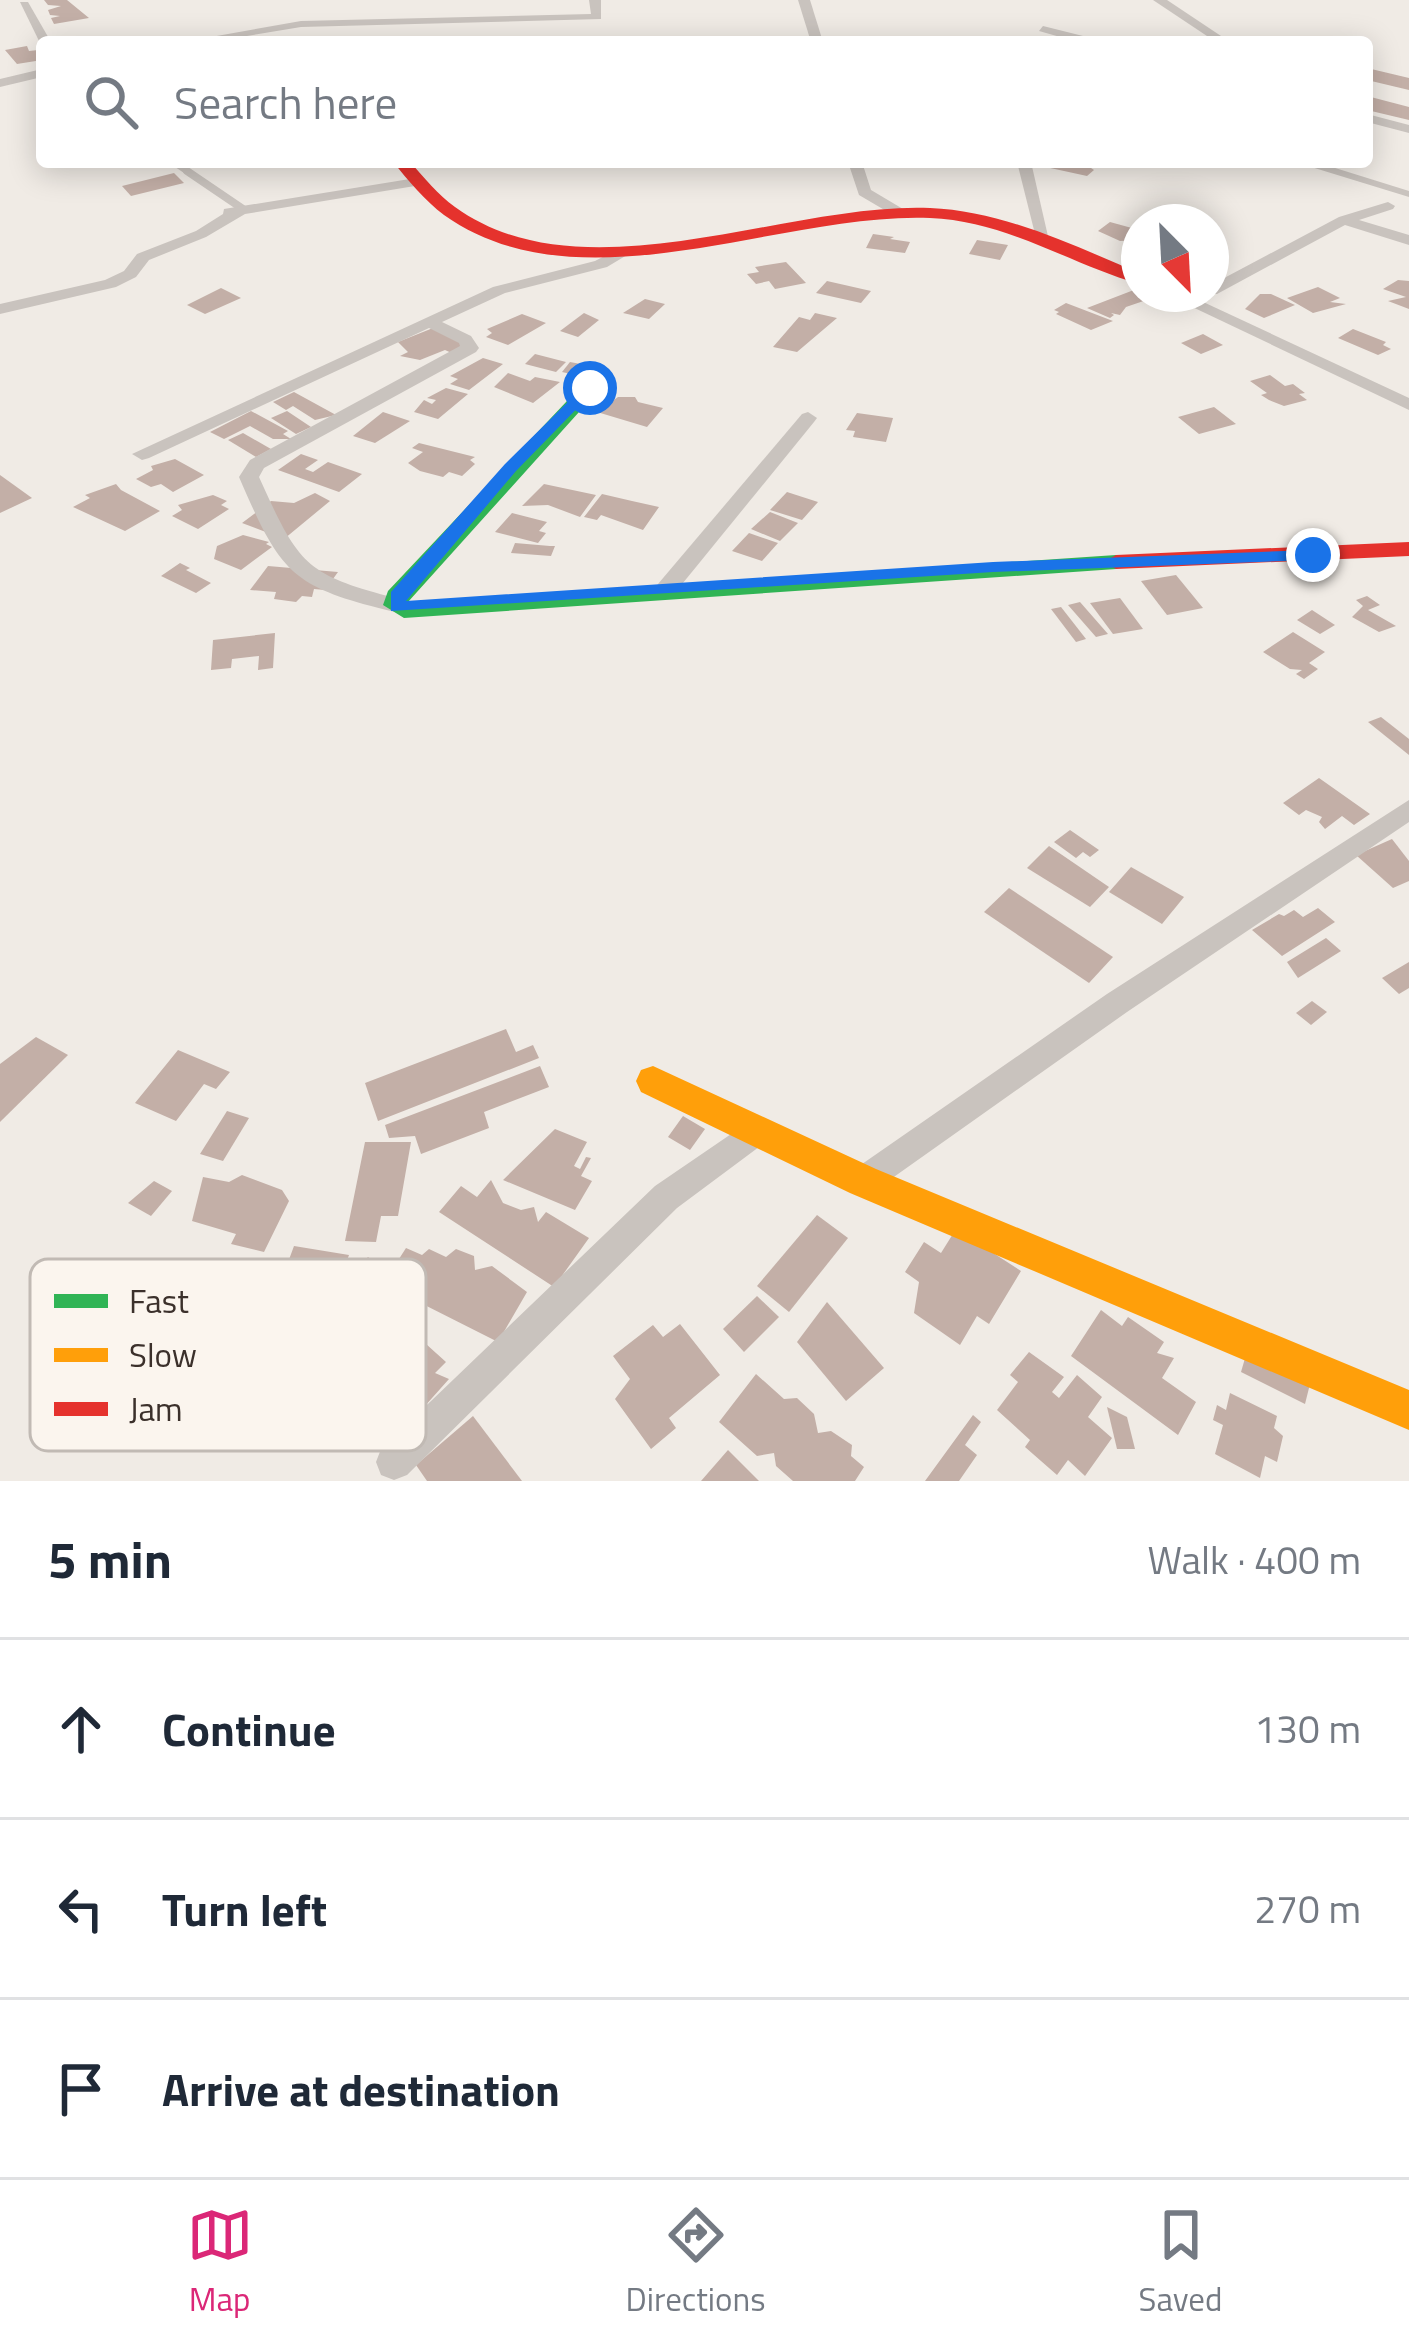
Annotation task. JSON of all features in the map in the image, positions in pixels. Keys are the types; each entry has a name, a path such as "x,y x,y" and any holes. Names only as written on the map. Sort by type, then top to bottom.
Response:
{"street":[{"path":"222,36 296,26 597,17 595,0"},
{"path":"804,0 817,10 822,28"},
{"path":"804,0 815,36"},
{"path":"1159,0 1215,36"},
{"path":"24,4 42,36"},
{"path":"296,26 300,36"},
{"path":"1042,28 1070,36"},
{"path":"0,83 36,75"},
{"path":"1373,120 1409,129"},
{"path":"857,168 864,192 898,212"},
{"path":"1026,168 1045,242"},
{"path":"1322,168 1407,193"},
{"path":"198,218 409,172 443,208 473,226 565,253 622,252 842,215 898,212 973,220 1121,272"},
{"path":"1229,282 1344,220 1388,206 1407,193"},
{"path":"1388,206 1409,211"},
{"path":"0,309 110,284 130,274 143,257 201,234 243,209"},
{"path":"1344,220 1409,240"},
{"path":"142,454 499,290 602,264 622,252"},
{"path":"1229,309 1409,405"},
{"path":"429,322 465,340 470,348 291,444 257,464 249,477 298,573 325,590 404,610 993,567 1409,549"},
{"path":"394,605 496,484 590,388"},
{"path":"666,589 808,418"},
{"path":"863,1181 1117,1003 1409,809"},
{"path":"653,1082 863,1181 1409,1410"},
{"path":"426,1431 666,1197 756,1131"},
{"path":"394,1462 405,1451"}],"lane":[{"path":"181,168 243,209"}],"building":[{"path":"44,0 67,0 89,18 54,24 51,18 60,16 48,10 61,6"},
{"path":"27,46 29,51 36,50 36,61 17,64 5,50"},
{"path":"1373,69 1409,78 1409,90 1373,81"},
{"path":"1373,98 1409,107 1409,120 1373,111"},
{"path":"1050,168 1094,170 1087,176"},
{"path":"174,173 184,183 131,196 122,186"},
{"path":"1110,222 1121,225 1121,241 1120,241 1098,231"},
{"path":"873,234 910,242 905,253 866,248"},
{"path":"977,240 1008,245 1000,260 969,254"},
{"path":"786,262 806,283 775,289 769,281 756,284 747,274 759,272 755,267"},
{"path":"1398,280 1409,281 1409,309 1388,301 1406,297 1383,289"},
{"path":"827,281 871,291 861,303 816,293"},
{"path":"1318,287 1340,298 1330,302 1346,304 1313,313 1287,298"},
{"path":"221,288 241,298 205,314 187,305"},
{"path":"1260,294 1295,305 1264,318 1245,309"},
{"path":"1121,295 1120,315 1111,313 1110,318 1087,308"},
{"path":"645,299 665,304 649,319 623,313"},
{"path":"1066,303 1113,321 1091,330 1056,314 1054,310"},
{"path":"584,313 599,320 578,337 560,331"},
{"path":"815,313 837,318 797,352 773,347 799,317 810,320"},
{"path":"522,314 546,323 508,345 486,337 492,333 487,329"},
{"path":"433,328 471,345 454,354 445,350 420,360 400,356 408,352 398,342"},
{"path":"1353,329 1386,342 1383,345 1391,349 1378,355 1338,338"},
{"path":"1203,334 1223,345 1201,354 1181,343"},
{"path":"535,354 566,362 556,372 525,364"},
{"path":"483,358 503,364 469,390 450,384 458,379 450,376"},
{"path":"570,362 602,368 594,379 562,372"},
{"path":"508,373 530,381 535,377 560,382 533,403 494,387"},
{"path":"1270,375 1285,386 1293,384 1307,400 1284,406 1261,395 1267,393 1250,381"},
{"path":"446,388 468,394 438,419 414,412 424,400 432,404 436,400 427,398"},
{"path":"294,392 336,415 315,420 293,406 286,410 273,402"},
{"path":"618,397 635,397 663,408 647,427 597,412"},
{"path":"1214,407 1236,424 1199,434 1178,417"},
{"path":"251,411 288,431 283,434 291,439 273,439 250,426 224,439 210,432"},
{"path":"287,411 311,427 296,434 271,418"},
{"path":"383,412 410,421 375,443 353,436"},
{"path":"857,413 893,418 886,442 853,437 855,431 846,430"},
{"path":"243,433 271,449 256,457 228,440"},
{"path":"419,443 475,457 470,460 475,464 462,476 420,471 408,463 423,452 412,448"},
{"path":"301,454 318,460 305,469 313,472 328,462 362,474 339,492 278,470"},
{"path":"175,459 204,475 173,492 136,479 153,470 151,466"},
{"path":"0,475 32,498 0,513"},
{"path":"116,484 160,511 125,531 73,507 90,498 85,495"},
{"path":"544,484 596,495 580,517 548,505 522,506"},
{"path":"787,492 818,502 802,520 770,510"},
{"path":"315,493 330,501 284,539 242,523 271,501 294,503"},
{"path":"602,494 659,507 643,530 601,515 597,520 584,517"},
{"path":"213,495 227,501 221,505 229,509 198,529 172,516 182,510 178,505"},
{"path":"770,512 798,523 780,541 751,529"},
{"path":"512,513 547,522 539,531 546,533 538,543 495,532"},
{"path":"749,533 778,543 762,561 732,551"},
{"path":"243,535 272,547 241,570 214,559 217,546"},
{"path":"515,543 555,546 551,556 511,553"},
{"path":"180,563 211,583 196,593 161,576"},
{"path":"268,566 338,572 325,590 314,589 312,597 302,596 296,602 274,599 276,592 250,590"},
{"path":"1176,575 1203,608 1167,615 1141,581"},
{"path":"1367,596 1380,605 1368,610 1396,626 1379,632 1352,617 1363,606 1356,600"},
{"path":"1120,598 1143,629 1113,634 1090,603"},
{"path":"1080,602 1108,634 1096,637 1068,605"},
{"path":"1061,607 1086,639 1076,642 1051,609"},
{"path":"1312,610 1335,625 1320,634 1297,620"},
{"path":"1293,632 1325,652 1309,663 1318,669 1304,679 1296,674 1302,670 1290,669 1263,652"},
{"path":"275,633 273,668 258,670 259,656 232,659 231,668 211,670 213,640"},
{"path":"1381,717 1409,739 1409,755 1368,722"},
{"path":"1319,778 1370,814 1354,825 1342,816 1325,829 1319,822 1322,817 1306,810 1299,815 1283,803"},
{"path":"1070,830 1099,850 1090,857 1083,852 1076,858 1054,842"},
{"path":"1392,839 1409,861 1409,881 1393,888 1356,855"},
{"path":"1049,846 1109,887 1090,907 1027,868"},
{"path":"1131,867 1184,897 1162,924 1109,892"},
{"path":"1009,888 1113,957 1089,983 984,912"},
{"path":"1318,908 1335,922 1282,956 1252,930 1279,914 1294,910 1303,917"},
{"path":"1326,938 1341,951 1298,978 1287,962"},
{"path":"1409,962 1409,988 1399,994 1382,978"},
{"path":"1312,1001 1327,1012 1311,1025 1296,1013"},
{"path":"506,1029 516,1052 533,1045 539,1058 378,1121 365,1083"},
{"path":"36,1037 68,1055 0,1122 0,1064"},
{"path":"178,1050 230,1072 216,1089 204,1084 176,1121 135,1103"},
{"path":"540,1066 549,1087 484,1112 489,1128 421,1154 415,1136 389,1138 385,1125"},
{"path":"227,1111 249,1118 223,1161 200,1154"},
{"path":"683,1116 705,1129 690,1150 668,1137"},
{"path":"555,1129 587,1142 574,1166 580,1169 586,1157 591,1158 581,1176 592,1181 575,1210 503,1180"},
{"path":"365,1142 411,1142 398,1216 381,1216 376,1242 345,1241"},
{"path":"242,1175 282,1190 289,1201 264,1252 231,1244 236,1234 192,1221 203,1177 229,1182"},
{"path":"491,1180 503,1203 521,1210 534,1207 538,1222 546,1212 589,1238 554,1287 439,1212 461,1186 477,1197"},
{"path":"154,1181 172,1191 151,1216 128,1203"},
{"path":"817,1215 848,1238 789,1312 757,1286"},
{"path":"956,1229 1021,1271 989,1324 977,1316 960,1345 914,1313 919,1282 905,1272 924,1242 941,1253"},
{"path":"294,1246 349,1255 348,1259 289,1259"},
{"path":"406,1248 422,1255 429,1249 446,1257 456,1249 474,1256 475,1270 492,1266 527,1292 498,1342 426,1306 426,1259 399,1259"},
{"path":"757,1296 779,1317 744,1352 723,1329"},
{"path":"827,1302 884,1368 846,1401 797,1342"},
{"path":"1101,1310 1122,1326 1128,1317 1164,1342 1157,1353 1174,1358 1162,1378 1196,1402 1178,1435 1071,1356"},
{"path":"680,1324 720,1375 669,1418 676,1428 651,1449 615,1399 630,1379 613,1356 653,1325 663,1337"},
{"path":"426,1344 446,1362 435,1373 449,1379 426,1405"},
{"path":"1248,1348 1311,1380 1305,1404 1241,1372"},
{"path":"1029,1352 1064,1377 1052,1392 1059,1398 1077,1375 1102,1397 1088,1417 1112,1438 1085,1476 1068,1460 1057,1475 1025,1447 1030,1440 997,1410 1018,1382 1010,1375"},
{"path":"756,1374 784,1399 797,1398 814,1414 818,1433 831,1431 852,1445 851,1456 864,1467 855,1481 793,1481 776,1466 774,1453 757,1456 719,1422"},
{"path":"1230,1393 1277,1416 1274,1428 1283,1436 1277,1462 1265,1456 1260,1478 1215,1454 1223,1425 1213,1420 1217,1405 1226,1410"},
{"path":"1107,1407 1127,1417 1135,1449 1117,1449"},
{"path":"973,1415 981,1422 965,1445 977,1455 959,1481 925,1481"},
{"path":"473,1416 522,1481 427,1481 416,1465"},
{"path":"728,1450 759,1481 701,1481"}],"traffic: fast":[{"path":"590,388 397,596 395,605 404,610 1116,562"}],"traffic: slow":[{"path":"653,1081 863,1181 1409,1410"}],"traffic: jam":[{"path":"406,168 453,214 506,239 563,250 624,251 872,214 930,213 1011,229 1121,271"},
{"path":"1116,562 1409,549"}],"route":[{"path":"590,388 511,468 394,605 404,610 993,567 1313,555"}]}
